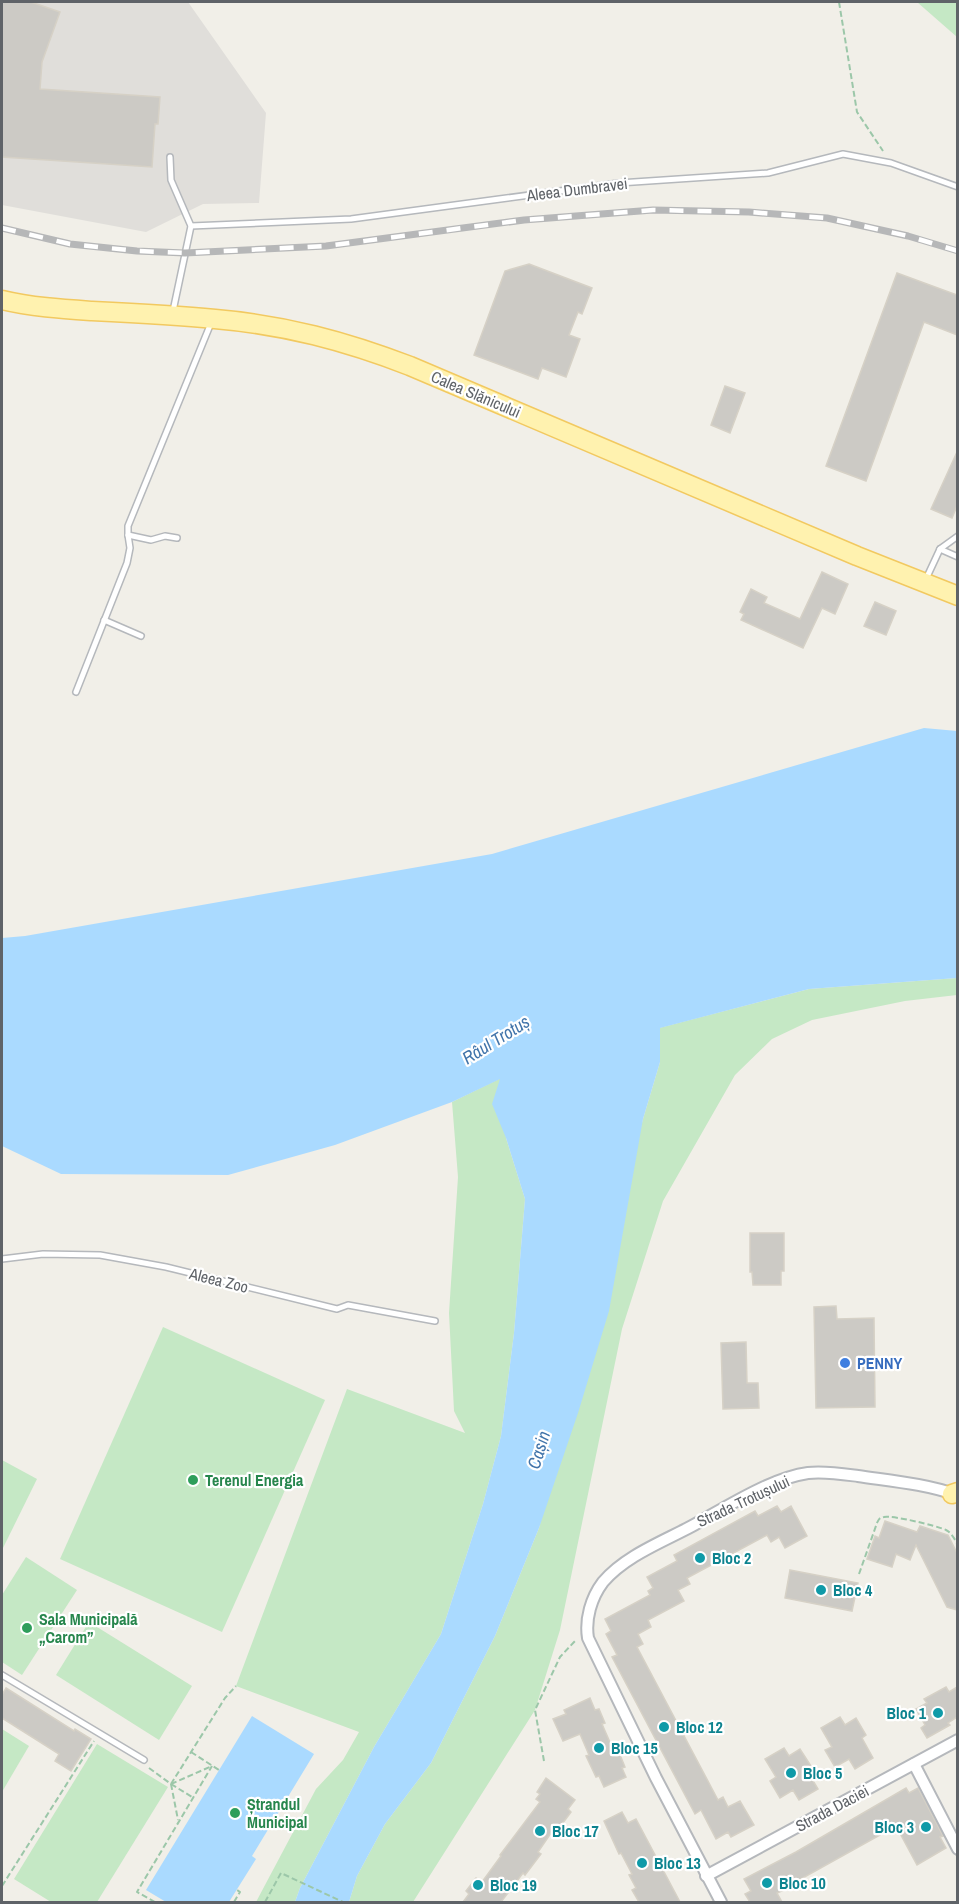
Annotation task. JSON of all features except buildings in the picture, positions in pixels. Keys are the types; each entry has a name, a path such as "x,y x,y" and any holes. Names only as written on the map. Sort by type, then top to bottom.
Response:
{"main road":[{"name":"Calea Slănicului","path":"2,300 71,309 213,319 278,327 310,333 363,348 957,596"},
{"name":"Calea Slănicului","path":"925,582 957,607"}],"street":[{"name":"Strada Trotușului","path":"588,1638 587,1622 593,1601 604,1582 621,1566 747,1496 776,1483 807,1473 830,1473 913,1484 956,1494"},
{"path":"588,1638 721,1902"},
{"name":"Strada Daciei","path":"706,1876 957,1740"},
{"path":"914,1764 957,1849"}],"lane":[{"name":"Aleea Dumbravei","path":"191,226 351,219 619,183 768,173 843,154 891,163 957,187"},
{"path":"170,157 171,180 191,226 172,316"},
{"path":"76,692 127,563 130,548 128,525 213,319"},
{"path":"128,535 151,540 165,536 177,538"},
{"path":"925,582 940,549 957,537"},
{"path":"950,542 957,544"},
{"path":"940,549 957,557"},
{"path":"104,620 141,636"},
{"name":"Aleea Zoo","path":"2,1259 43,1254 100,1255 166,1267 337,1309 348,1305 435,1321"},
{"path":"2,1675 144,1760"}],"path":[{"path":"839,2 857,112 891,163"},
{"path":"859,1574 877,1523 885,1516 945,1529 953,1536 957,1545"},
{"path":"543,1761 535,1710 564,1652 575,1641 588,1638"},
{"path":"178,1821 171,1784 225,1698 236,1686"},
{"path":"2,1886 99,1733"},
{"path":"191,1752 219,1770"},
{"path":"144,1760 149,1769 193,1797"},
{"path":"171,1784 212,1766"},
{"path":"155,1902 137,1892 212,1766"},
{"path":"265,1902 281,1873 343,1902"},
{"path":"234,1902 240,1892 237,1890"}],"shaded area":[{"path":"2,2 188,2 266,113 259,203 203,204 146,232 2,205"}],"green space":[{"path":"917,2 957,2 957,37"},
{"path":"957,978 957,995 905,1001 812,1020 772,1039 735,1075 663,1201 622,1329 560,1630 535,1710 413,1902 349,1902 357,1876 385,1824 431,1763 495,1636 539,1528 643,1119 660,1062 659,1028 809,989"},
{"path":"501,1078 506,1138 525,1199 514,1333 501,1436 483,1504 441,1634 374,1747 300,1888 295,1902 256,1902 316,1789 343,1760 359,1732 236,1686 347,1389 465,1433 454,1411 449,1313 458,1177 452,1102"},
{"name":"Terenul Energia","path":"163,1327 325,1400 222,1632 60,1559"},
{"path":"2,1460 37,1479 3,1548 2,1547"},
{"name":"Sala Municipală „Carom”","path":"26,1557 77,1590 22,1675 2,1662 2,1595"},
{"path":"89,1622 192,1686 159,1740 56,1675"},
{"path":"2,1729 29,1746 2,1792"},
{"path":"97,1744 168,1787 97,1902 51,1902 14,1879"}],"water":[{"path":"924,728 957,731 957,978 809,989 660,1028 660,1062 643,1119 609,1311 578,1413 539,1528 495,1636 431,1763 385,1824 357,1876 349,1902 295,1902 300,1888 374,1747 441,1634 483,1504 501,1436 514,1333 525,1199 506,1138 492,1104 500,1079 452,1102 335,1145 228,1175 61,1174 2,1146 2,938 25,936 492,854"},
{"name":"Ștrandul Municipal","path":"252,1716 314,1754 252,1856 256,1859 229,1902 166,1902 146,1890"}],"railway":[{"path":"2,228 70,244 185,253 326,246 524,220 653,210 749,212 827,218 908,236 958,251"}],"place":[{"name":"PENNY","path":"845,1363"},
{"name":"Terenul Energia","path":"193,1480"},
{"name":"Bloc 2","path":"700,1558"},
{"name":"Bloc 4","path":"821,1590"},
{"name":"Sala Municipală „Carom”","path":"27,1628"},
{"name":"Bloc 1","path":"938,1713"},
{"name":"Bloc 12","path":"664,1727"},
{"name":"Bloc 15","path":"599,1748"},
{"name":"Bloc 5","path":"791,1773"},
{"name":"Ștrandul Municipal","path":"235,1813"},
{"name":"Bloc 3","path":"926,1827"},
{"name":"Bloc 17","path":"540,1831"},
{"name":"Bloc 13","path":"642,1863"},
{"name":"Bloc 10","path":"767,1883"},
{"name":"Bloc 19","path":"478,1885"}],"water label":[{"name":"Râul Trotuș","path":"496,1040"},
{"name":"Cașin","path":"539,1450"}]}
